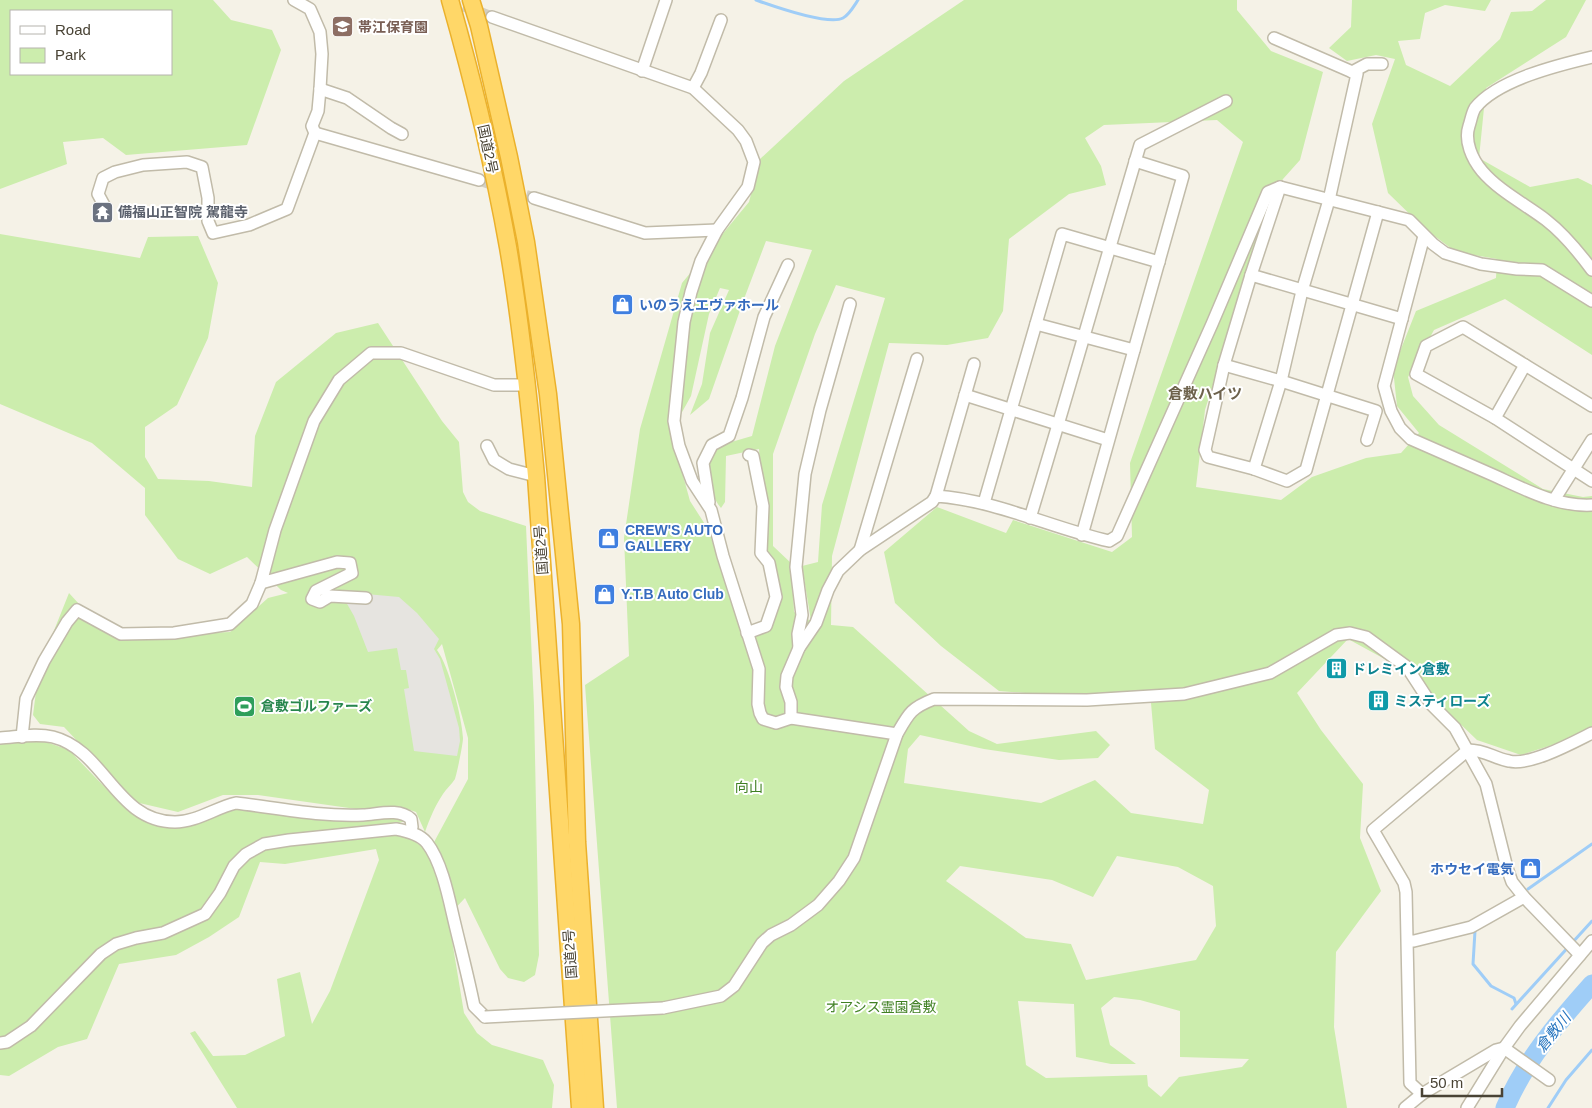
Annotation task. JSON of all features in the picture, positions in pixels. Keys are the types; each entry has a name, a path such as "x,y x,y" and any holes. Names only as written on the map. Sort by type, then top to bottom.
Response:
{"highway":[{"name":"国道2号","path":"450,0 479,104 508,248 527,385 536,476 580,1108"},
{"name":"国道2号","path":"471,0 479,26 511,166 526,242 548,394 571,624 577,842 595,1108"}],"street":[{"path":"642,71 666,0"},
{"path":"105,207 98,194 103,178 115,172 143,164 187,162 202,167 208,198 208,221 214,232 249,225 287,209 315,133 312,126 318,111 320,89 322,54 320,32 310,9 299,1"},
{"path":"492,17 693,88 738,130 746,141 754,162 748,187 717,230 701,262 691,292 686,315 674,422 679,446 692,481 711,510"},
{"path":"693,88 701,73 721,20"},
{"path":"1254,470 1281,381 1302,291 1329,200 1357,74 1274,38"},
{"path":"1592,57 1535,74 1490,93 1474,109 1466,135 1473,156 1482,171 1502,189 1568,238 1592,270"},
{"path":"1352,72 1367,64 1382,64"},
{"path":"320,89 347,98 390,128 402,134"},
{"path":"1030,518 1059,425 1140,145 1226,101"},
{"path":"315,133 479,180"},
{"path":"1082,535 1183,176 1135,161"},
{"path":"1280,187 1224,365 1204,450 1208,456 1288,481 1306,470 1378,212"},
{"path":"936,496 984,503 1082,535 1109,541 1117,536 1212,324 1268,192 1280,187 1409,220 1424,236 1445,253 1472,261 1517,269 1542,270 1592,301"},
{"path":"534,198 645,234 717,230"},
{"path":"984,503 1062,234 1159,262"},
{"path":"1367,440 1384,386 1424,236"},
{"path":"788,265 764,317 742,398 729,436 712,445 703,463 706,490 723,556 759,669 758,704 763,719 776,723 791,718 897,734"},
{"path":"1251,275 1402,319"},
{"path":"799,648 798,634 802,615 796,567 805,474 820,410 850,304"},
{"path":"1036,324 1134,350"},
{"path":"1592,406 1464,327 1426,346 1416,374 1495,418 1592,481"},
{"path":"22,737 26,700 48,653 67,622 77,610 121,634 174,633 230,624 252,604 261,583 275,530 314,421 339,380 371,353 402,353 494,385 527,385"},
{"path":"860,550 917,359"},
{"path":"791,718 791,702 786,687 787,676 799,648 816,623 828,590 838,571 860,550 932,502 936,496 974,364"},
{"path":"1224,365 1376,411"},
{"path":"1495,418 1525,365"},
{"path":"1384,386 1391,411 1400,428 1411,438 1539,495 1581,505 1592,504"},
{"path":"965,395 1108,440"},
{"path":"1554,500 1592,440"},
{"path":"487,446 494,460 509,469 536,476"},
{"path":"747,633 766,626 776,597 769,563 762,553 762,506 753,456 749,455"},
{"path":"261,583 337,562 350,563 352,572 316,591 312,599 320,602 330,596 366,598"},
{"path":"0,1043 7,1042 31,1026 101,954 116,944 163,933 205,914 220,893 234,866 246,854 264,844 396,829 410,832 427,842 433,852 444,880 474,1006 485,1017 662,1008 721,996 734,986 762,943 771,935 791,925 818,905 839,881 854,858 897,734 908,716 918,705 934,699 1087,700 1184,694 1270,673 1336,635 1350,633 1366,637 1408,667 1431,704 1455,728 1486,784 1512,882 1573,948"},
{"path":"1422,1094 1410,1083 1406,892 1404,883 1373,830 1468,750 1479,750 1508,761 1523,762 1592,733"},
{"path":"0,738 30,735 52,737 67,742 94,764 126,802 140,813 154,818 172,822 185,822 223,806 236,803 321,814 400,813 411,820 412,827 410,832"},
{"path":"1408,941 1472,928 1524,897"},
{"path":"1467,1108 1573,948 1592,941"},
{"path":"1405,1108 1422,1094 1496,1050 1507,1050 1548,1079"}],"green space":[{"path":"0,0 213,0 231,20 272,30 281,50 247,145 126,155 103,138 63,142 67,164 0,189"},
{"name":"向山","path":"964,0 1237,0 1237,10 1271,51 1323,72 1300,160 1283,179 1272,199 1205,410 1196,487 1281,500 1312,477 1366,458 1401,453 1419,433 1397,406 1393,369 1416,311 1496,278 1497,259 1456,252 1425,229 1388,193 1372,124 1395,59 1376,55 1347,61 1329,48 1351,27 1352,0 1491,0 1485,11 1445,5 1425,13 1420,39 1398,41 1406,65 1450,86 1500,39 1511,12 1532,11 1546,0 1586,0 1566,37 1486,88 1479,158 1530,187 1578,178 1592,185 1592,355 1505,299 1434,330 1408,377 1413,396 1439,425 1543,489 1583,497 1592,496 1592,726 1583,735 1521,755 1477,740 1403,669 1348,639 1297,693 1321,730 1363,784 1360,838 1381,891 1336,952 1334,1027 1347,1108 617,1108 585,685 629,656 624,538 640,429 682,283 749,202 760,159 844,81","holes":["1217,120 1243,142 1130,463 1132,537 1112,552 1013,520 1006,533 937,507 884,552 895,603 941,646 999,691 1151,703 1155,749 1209,790 1203,824 1131,813 1095,780 1041,803 904,783 908,749 920,735 984,749 1059,760 1098,758 1110,745 1096,731 997,744 969,731 853,627 831,625 832,556 889,343 947,345 988,338 1003,311 1009,239 1069,194 1106,185 1101,166 1085,138 1104,125","766,241 812,250 775,346 752,436 714,447 707,457 709,484 714,498 721,508 725,502 726,456 759,449 765,542 779,587 772,620 744,632 708,529 690,501 671,432 691,396 709,314 720,288 729,290 710,333 702,384 690,415 709,399","836,285 885,298 822,505 818,562 802,566 811,621 794,612 792,564 773,546 773,454 815,334","1117,856 1178,867 1213,886 1216,926 1196,960 1086,980 1071,944 1026,938 946,881 960,866 1052,880 1093,897","1114,997 1140,1000 1180,1011 1180,1057 1249,1059 1242,1067 1179,1077 1161,1097 1148,1086 1147,1075 1046,1078 1026,1065 1018,1001 1074,1004 1076,1057 1111,1064 1136,1064 1110,1045 1101,1008"]},
{"path":"0,234 140,258 148,237 198,236 218,283 208,338 177,405 145,427 145,457 158,479 209,481 252,487 255,436 276,382 336,333 378,323 442,421 459,442 463,492 468,502 480,511 526,526 534,706 539,955 535,975 524,982 508,978 500,969 465,898 448,916 464,1013 477,1033 492,1045 543,1060 554,1085 552,1108 237,1108 190,1033 195,1031 213,1056 245,1055 285,1036 277,979 300,972 312,1024 330,991 379,860 376,849 285,864 260,862 239,917 209,937 176,955 119,964 87,1039 58,1047 9,1076 0,1075 0,741 27,739 46,742 69,750 119,802 137,815 151,821 243,807 399,816 405,821 393,825 421,846 433,844 468,779 468,738 442,644 437,650 442,658 454,692 463,741 455,779 444,792 425,832 416,812 398,806 370,811 258,795 223,795 178,812 135,802 64,727 40,724 33,715 39,668 69,593 100,627 119,637 230,632 268,598 288,593 281,590 247,557 210,574 178,559 145,515 145,488 92,443 0,404"}],"shaded area":[{"path":"366,594 399,597 417,613 439,639 434,649 440,659 459,728 460,741 457,756 414,751 404,689 409,688 406,670 401,670 397,648 368,652 354,616 346,602"}],"waterway":[{"path":"756,0 800,14 836,20 847,15 858,0"},
{"path":"1528,889 1592,844"},
{"path":"1512,1009 1592,921"},
{"path":"1475,931 1473,964 1491,986 1514,998 1516,1004"},
{"name":"倉敷川","path":"1505,1108 1532,1058 1592,984"},
{"path":"1548,1108 1566,1080 1592,1050"}],"tunnel":[{"path":"448,0 492,17"},
{"path":"479,180 534,198"}],"place":[{"name":"帯江保育園","path":"342,27"},
{"name":"備福山正智院 駕龍寺","path":"102,212"},
{"name":"いのうえエヴァホール","path":"623,305"},
{"name":"CREW'S AUTO GALLERY","path":"609,538"},
{"name":"Y.T.B Auto Club","path":"605,594"},
{"name":"ドレミイン倉敷","path":"1336,669"},
{"name":"ミスティローズ","path":"1378,701"},
{"name":"倉敷ゴルファーズ","path":"245,706"},
{"name":"ホウセイ電気","path":"1530,869"}],"district":[{"name":"倉敷ハイツ","path":"1205,393"}],"park label":[{"name":"オアシス霊園倉敷","path":"881,1007"}]}
